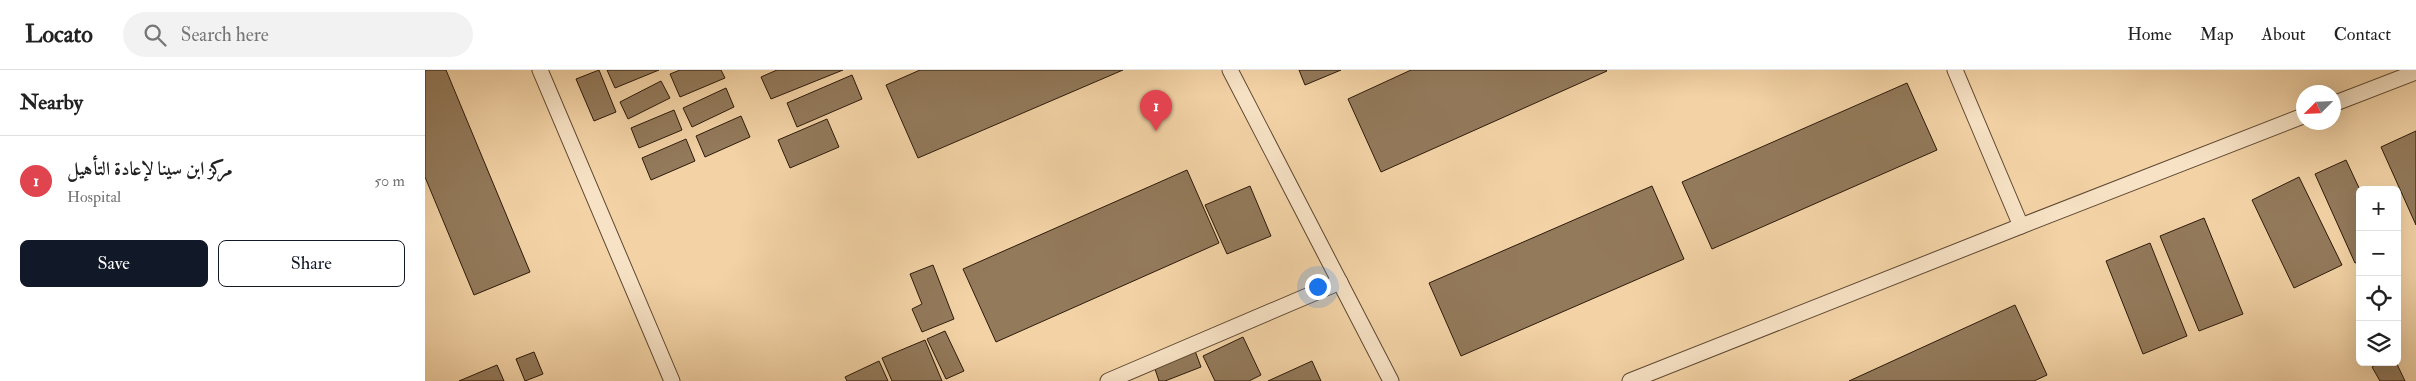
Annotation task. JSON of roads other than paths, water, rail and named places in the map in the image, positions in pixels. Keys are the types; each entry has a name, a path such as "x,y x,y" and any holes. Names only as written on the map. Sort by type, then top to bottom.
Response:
{"lane":[{"path":"540,70 672,381"},
{"path":"1230,70 1391,381"},
{"path":"1955,70 2021,226"},
{"path":"2341,101 2416,72"},
{"path":"1630,381 2296,119"},
{"path":"1108,381 1340,282"}],"place":[{"name":"مركز ابن سينا لإعادة التأهيل","path":"1156,131"}]}
